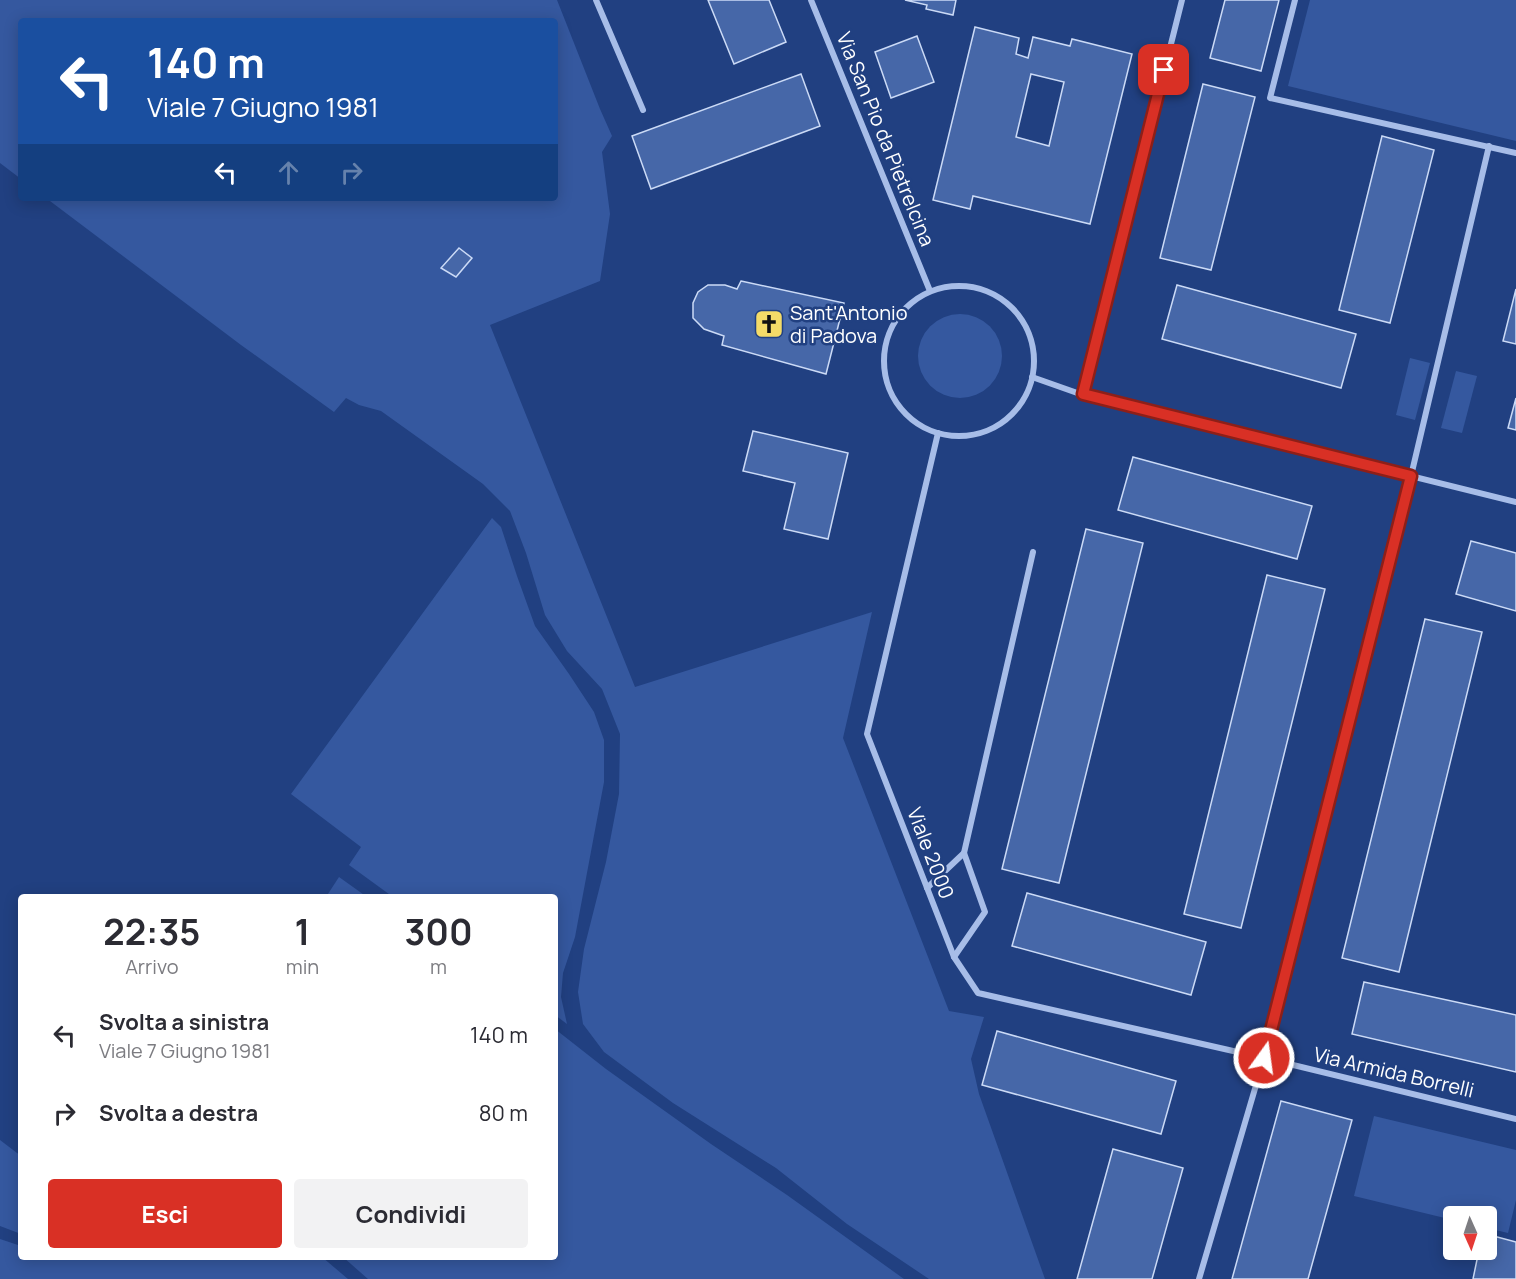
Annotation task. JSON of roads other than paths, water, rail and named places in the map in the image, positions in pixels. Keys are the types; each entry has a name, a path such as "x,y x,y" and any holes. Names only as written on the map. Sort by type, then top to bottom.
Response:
{"street":[{"path":"596,0 643,110"},
{"name":"Via San Pio da Pietrelcina","path":"811,0 930,291"},
{"path":"1083,394 1182,0"},
{"path":"1295,0 1270,98 1516,153"},
{"path":"1199,1279 1264,1058 1411,476 1489,146"},
{"path":"947,286 983,289 999,297 1013,308 1024,323 1035,357 1032,377 1024,399 1011,415 995,427 976,434 957,436 938,433 924,428 906,415 893,398 885,379 883,357 887,336 897,317 911,302 930,291 947,286"},
{"path":"1032,377 1083,394 1516,502"},
{"name":"Viale 2000","path":"938,433 867,734 954,957 978,993 1264,1058"},
{"path":"954,957 985,912 964,853 1033,552"},
{"path":"927,888 964,853"},
{"name":"Via Armida Borrelli","path":"1264,1058 1516,1119"}],"place":[{"name":"Sant'Antonio di Padova","path":"769,324"}]}
